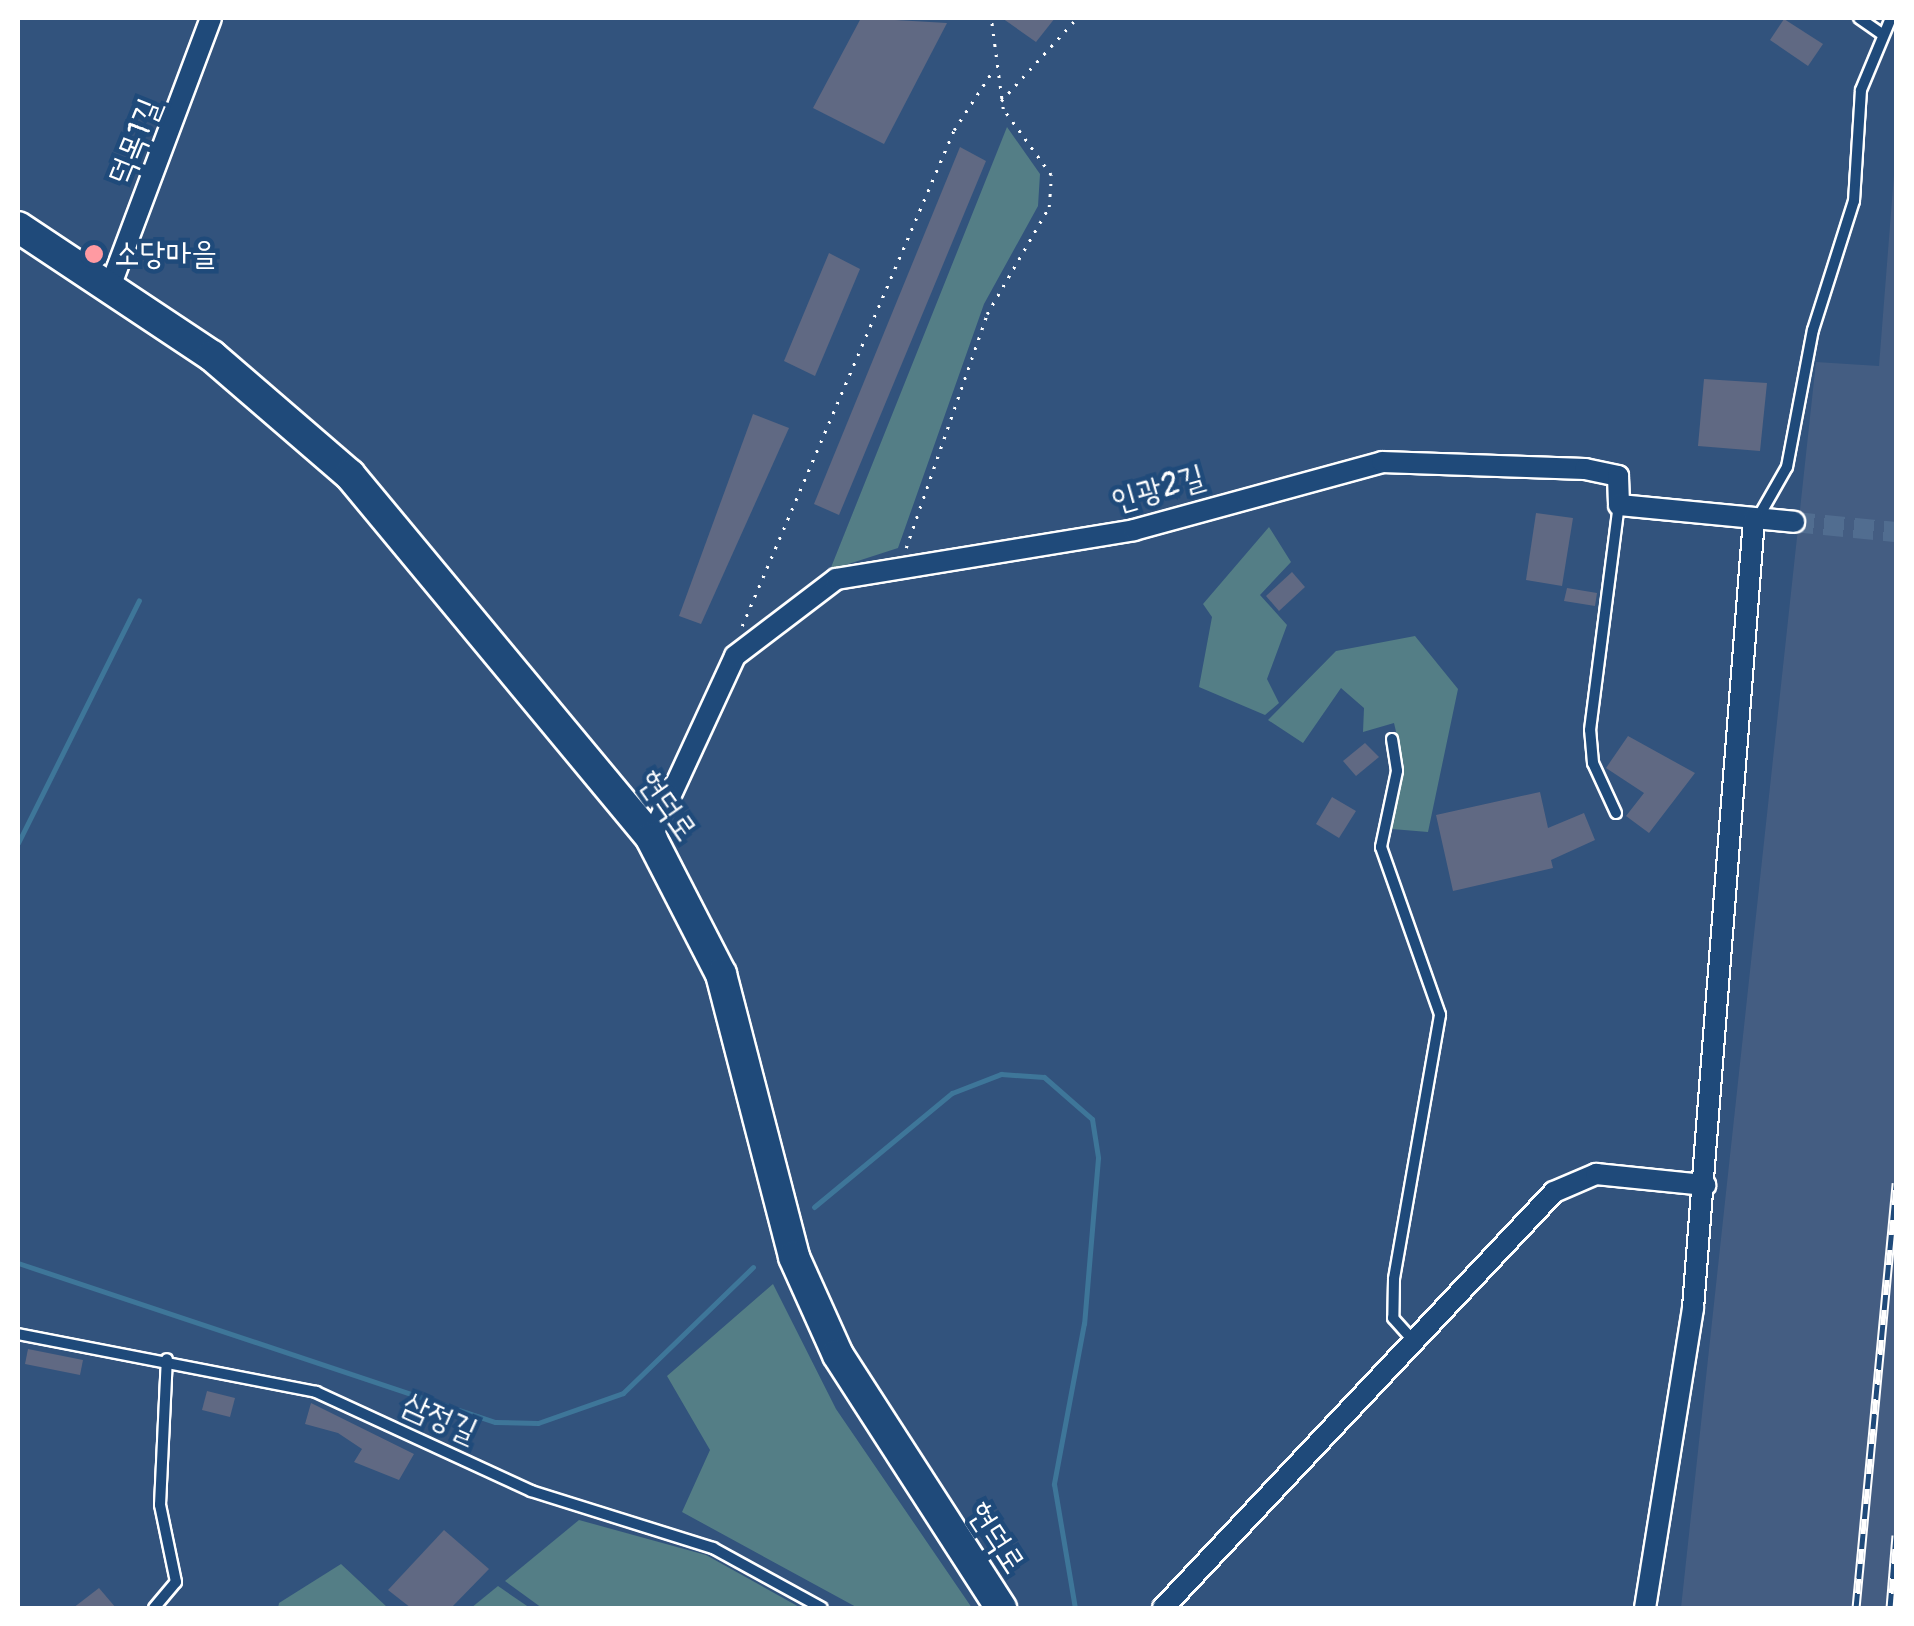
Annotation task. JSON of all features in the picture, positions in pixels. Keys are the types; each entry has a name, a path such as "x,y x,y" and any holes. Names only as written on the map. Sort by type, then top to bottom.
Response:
{"main road":[{"name":"현덕로","path":"18,227 212,356 350,475 651,838 720,974 794,1257 816,1306 1001,1608"}],"street":[{"name":"덕목1길","path":"110,287 212,18"},
{"name":"인광2길","path":"651,838 735,656 800,598 901,564 1134,530 1382,462 1602,472 1618,476 1619,505"},
{"path":"1619,505 1794,522"},
{"path":"1645,1608 1705,1185 1754,519"},
{"path":"1163,1608 1412,1340 1574,1179 1705,1185"}],"lane":[{"path":"1858,18 1882,34"},
{"path":"1754,519 1787,467 1812,330 1854,201 1862,90 1890,18"},
{"path":"1616,812 1593,763 1590,730 1619,505"},
{"path":"1392,739 1397,771 1381,847 1440,1015 1394,1279 1393,1318 1412,1340"},
{"name":"삼정길","path":"18,1334 167,1359 316,1392 531,1491 714,1548 822,1608"},
{"path":"154,1608 176,1582 160,1505 167,1359"}],"path":[{"path":"901,564 987,314 1049,207 1051,176 1000,101 992,72 991,18"},
{"path":"1000,101 1078,18"},
{"path":"735,656 954,130 992,72"}],"shaded area":[{"path":"1896,149 1896,1608 1681,1608 1816,362 1879,366"}],"green space":[{"path":"1007,127 1040,174 1038,206 984,304 898,548 830,570"},
{"path":"1269,527 1291,562 1260,595 1287,625 1267,679 1279,703 1265,715 1199,687 1212,617 1203,604"},
{"path":"1415,636 1458,689 1428,832 1392,829 1404,766 1394,723 1363,732 1364,708 1341,688 1303,743 1268,720 1336,651"},
{"path":"773,1284 836,1409 972,1608 858,1608 682,1512 710,1450 667,1376"},
{"path":"579,1520 706,1555 801,1608 542,1608 505,1581"},
{"path":"341,1564 388,1608 278,1608 279,1603"},
{"path":"498,1586 530,1608 471,1608"}],"building":[{"path":"861,18 947,23 884,144 813,108"},
{"path":"1002,18 1055,18 1036,42"},
{"path":"1784,19 1823,44 1808,66 1770,40"},
{"path":"960,147 986,161 839,515 814,504"},
{"path":"829,253 860,269 815,376 784,361"},
{"path":"1704,379 1767,383 1760,451 1698,446"},
{"path":"753,414 789,428 701,624 679,616"},
{"path":"1536,513 1573,518 1562,586 1526,580"},
{"path":"1292,572 1305,587 1279,611 1266,596"},
{"path":"1567,588 1597,593 1595,606 1564,601"},
{"path":"1628,736 1695,773 1649,833 1626,816 1644,793 1606,768"},
{"path":"1365,743 1379,757 1356,776 1343,761"},
{"path":"1540,792 1548,828 1584,813 1595,840 1551,860 1553,868 1453,891 1436,815"},
{"path":"1332,797 1356,811 1339,838 1316,824"},
{"path":"28,1349 83,1360 80,1375 25,1364"},
{"path":"207,1391 235,1398 230,1417 202,1410"},
{"path":"311,1403 414,1454 399,1480 354,1462 362,1449 338,1433 305,1424"},
{"path":"444,1530 489,1569 451,1608 411,1608 388,1590"},
{"path":"99,1588 116,1608 73,1608"}],"waterway":[{"path":"18,843 139,600"},
{"path":"814,1207 952,1093 1001,1074 1044,1077 1092,1119 1098,1158 1084,1323 1054,1484 1075,1608"},
{"path":"18,1263 495,1422 538,1423 623,1393 753,1267"}],"tunnel":[{"path":"1794,522 1896,532"}],"railway":[{"path":"1856,1608 1896,1183"},
{"path":"1890,1608 1896,1535"}],"place":[{"name":"소당마을","path":"94,254"}]}
